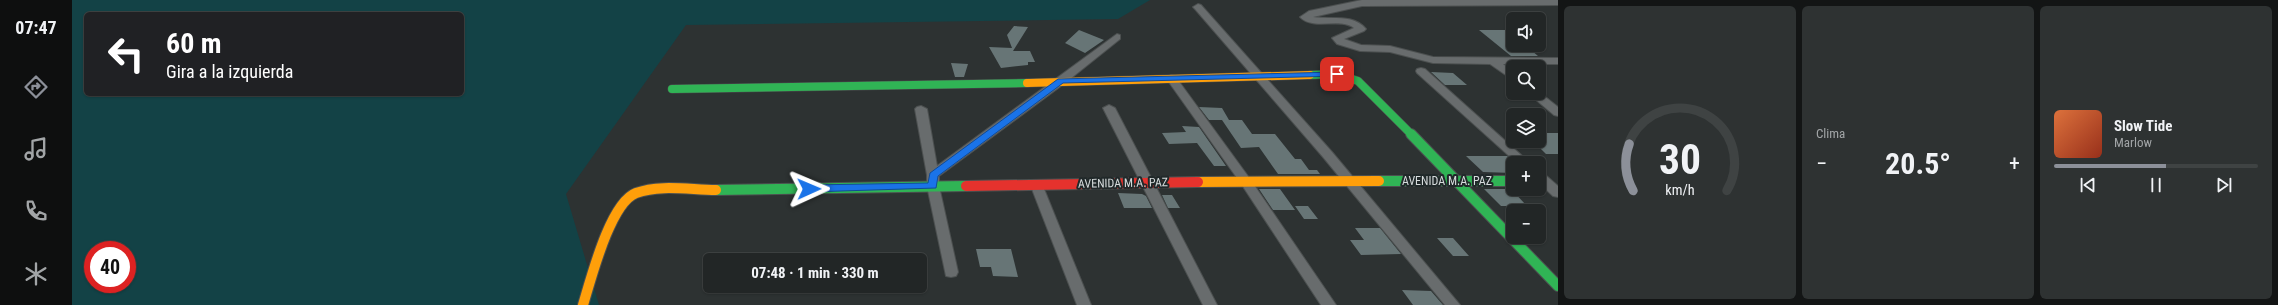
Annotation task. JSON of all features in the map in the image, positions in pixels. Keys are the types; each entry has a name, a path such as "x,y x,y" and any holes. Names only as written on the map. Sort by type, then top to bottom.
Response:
{"street":[{"path":"1456,2 1471,0"},
{"path":"1558,2 1362,3 1312,13 1305,17 1312,20 1350,22 1358,25 1361,29 1337,38 1341,42 1360,48 1390,49 1433,60 1558,61"},
{"path":"1198,7 1262,77 1352,181 1453,305"},
{"path":"933,180 1117,37"},
{"path":"1492,60 1506,71"},
{"path":"1421,71 1516,156"},
{"path":"672,90 1337,74 1358,81 1458,181 1558,286"},
{"path":"1170,78 1246,182 1329,305"},
{"path":"1542,100 1558,113"},
{"path":"1109,108 1210,305"},
{"path":"921,109 951,272"},
{"name":"AVENIDA M.A. PAZ","path":"583,305 610,225 625,199 635,193 649,190 733,190 933,180 1036,184 1148,182 1506,181"},
{"path":"1546,180 1558,181"},
{"path":"1036,184 1084,305"},
{"path":"1546,184 1558,193"}],"shaded area":[{"path":"72,0 1150,0 1118,19 686,25 566,194 599,305 72,305"}],"building":[{"path":"1014,26 1028,27 1013,51 1030,51 1035,62 1028,62 1028,65 1001,68 989,47 1012,48 1007,35"},
{"path":"1079,30 1104,40 1085,53 1065,43"},
{"path":"1479,30 1506,30 1506,52"},
{"path":"1506,52 1533,52 1538,56 1511,56"},
{"path":"951,63 968,64 964,77 955,77"},
{"path":"1431,72 1453,73 1467,85 1445,85"},
{"path":"1199,107 1222,108 1229,120 1242,120 1252,134 1275,134 1295,159 1301,159 1309,170 1317,170 1320,174 1278,174 1259,147 1241,148 1222,120 1209,120"},
{"path":"1182,126 1199,127 1226,166 1214,166 1197,143 1169,144 1162,133 1186,132"},
{"path":"1546,133 1558,133 1558,154 1546,154 1540,148 1546,148"},
{"path":"1466,156 1506,156 1506,173 1483,172"},
{"path":"1259,189 1280,189 1295,210 1273,210"},
{"path":"1484,189 1506,189 1506,196 1518,196 1525,204 1506,204 1506,206 1501,206"},
{"path":"1118,193 1142,194 1146,196 1152,208 1124,208"},
{"path":"1162,195 1172,195 1180,208 1168,208"},
{"path":"1295,206 1308,206 1318,219 1304,219"},
{"path":"1355,228 1380,228 1401,254 1361,255 1350,240 1364,240"},
{"path":"1437,238 1453,238 1469,256 1453,256"},
{"path":"976,249 1011,249 1018,277 993,276 991,267 980,267"},
{"path":"1402,290 1431,291 1443,305 1413,305"}],"traffic: fast":[{"path":"1310,75 1337,74 1358,81 1458,181 1558,286"},
{"path":"672,89 1027,83"},
{"path":"1379,181 1506,181"},
{"path":"716,190 966,186"}],"traffic: slow":[{"path":"1027,83 1310,75"},
{"path":"1198,182 1379,181"},
{"path":"583,305 603,244 617,212 625,201 634,194 651,190 716,190"}],"traffic: jam":[{"path":"966,186 1198,182"}],"route":[{"path":"809,189 933,186 933,175 1061,81 1337,74"}]}
